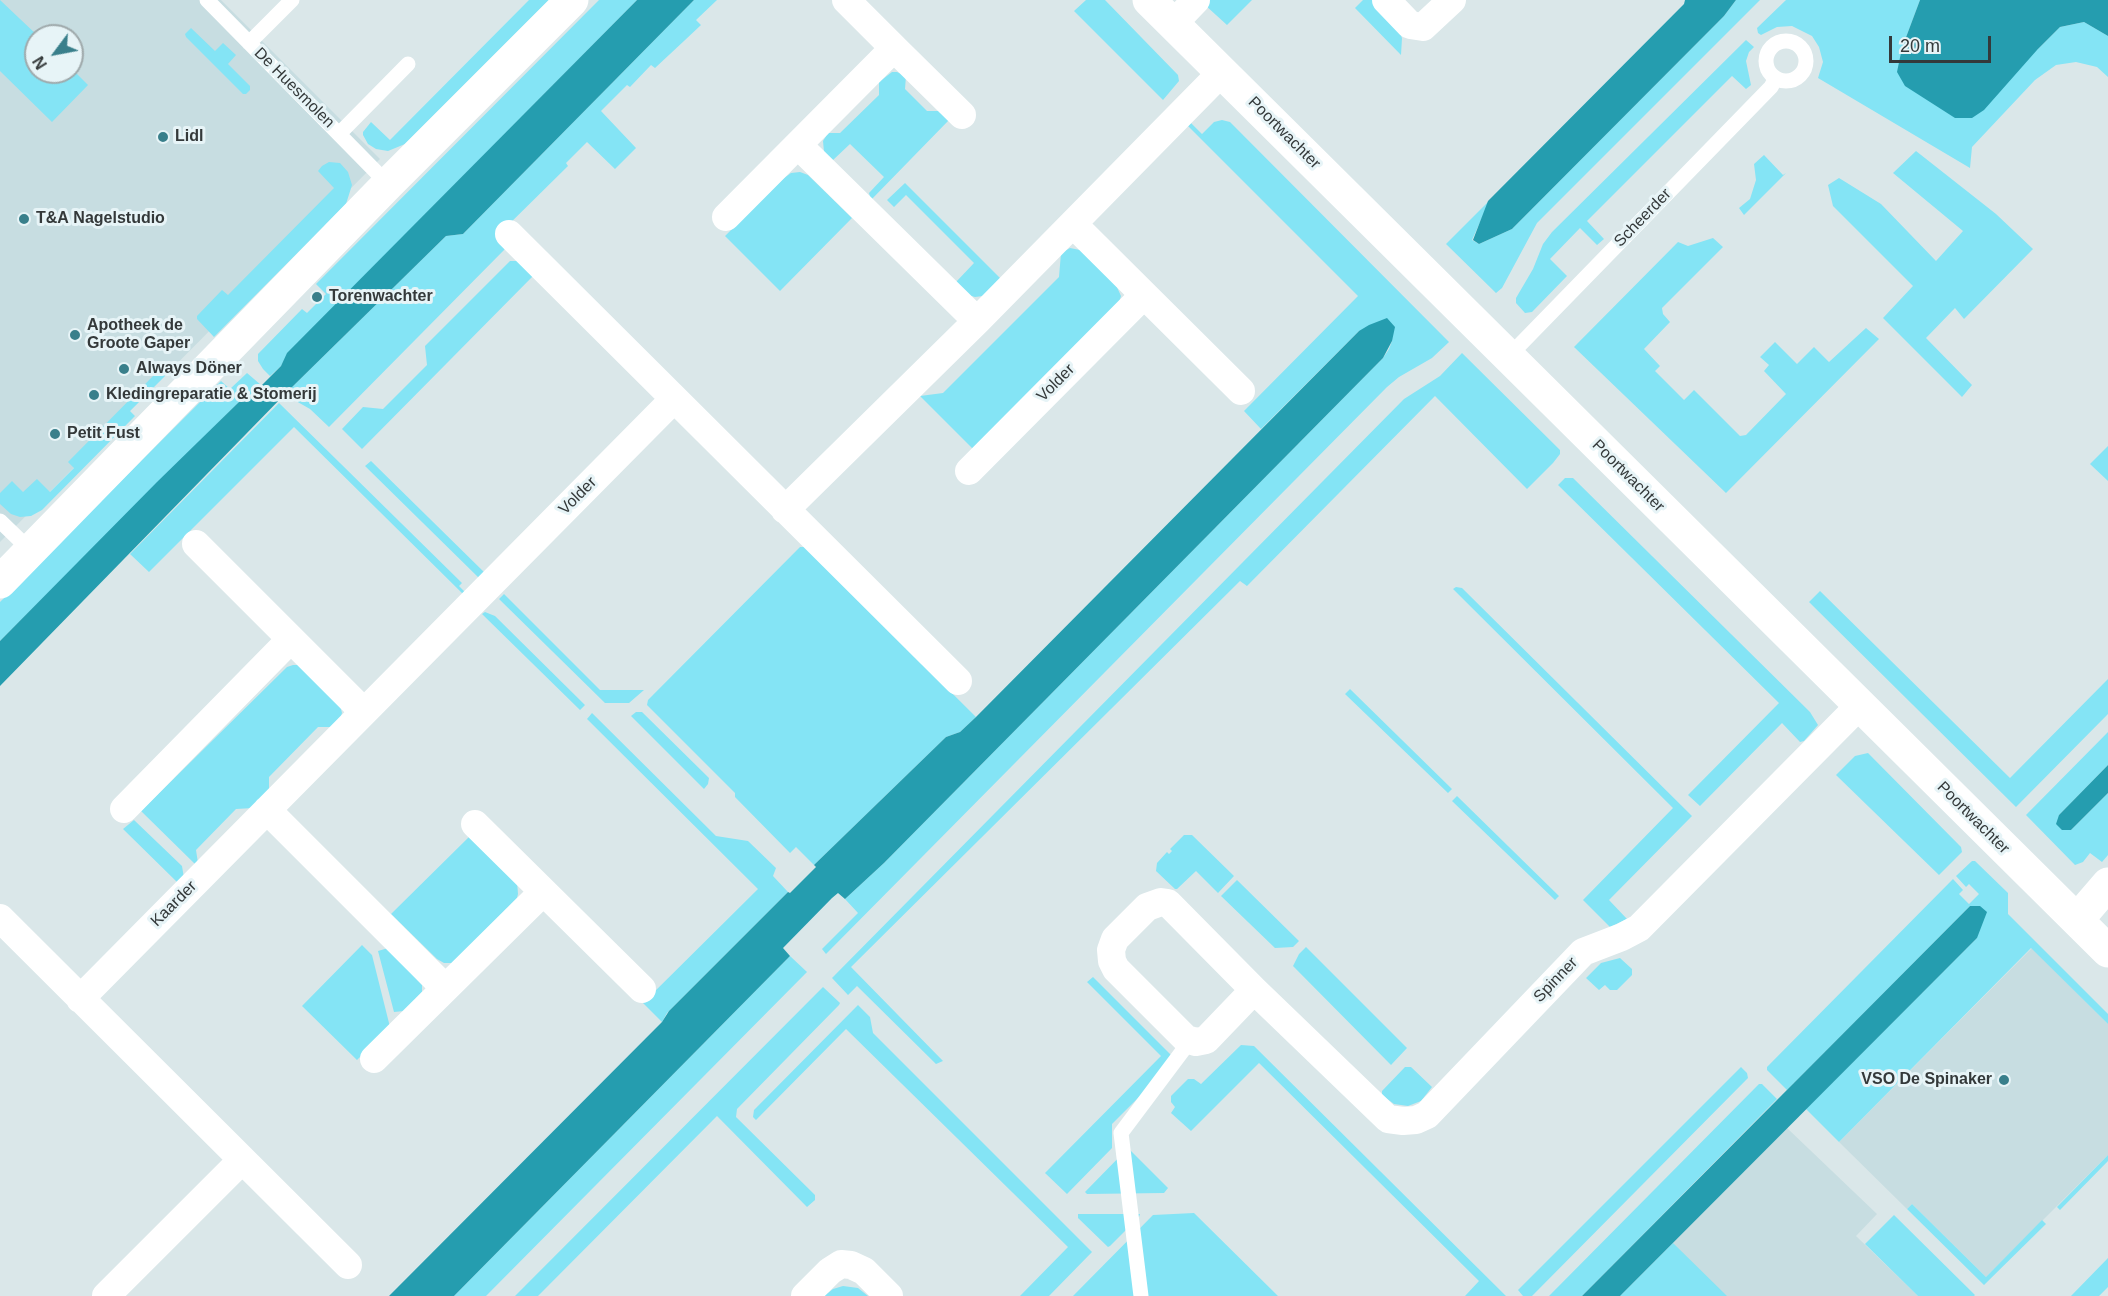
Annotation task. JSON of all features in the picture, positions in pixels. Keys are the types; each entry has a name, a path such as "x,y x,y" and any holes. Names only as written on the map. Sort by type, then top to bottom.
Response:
{"street":[{"path":"0,582 388,184 572,0"},
{"path":"846,0 962,115"},
{"name":"Poortwachter","path":"1149,0 2108,951"},
{"path":"1173,24 1196,0"},
{"path":"1386,0 1410,25 1423,27 1452,0"},
{"path":"726,217 894,48"},
{"path":"785,510 977,321 1222,72"},
{"path":"798,145 977,321"},
{"path":"1073,224 1241,391"},
{"path":"509,234 958,681"},
{"name":"Volder","path":"969,471 1143,296"},
{"name":"Volder","path":"481,593 674,399"},
{"path":"196,544 364,712"},
{"name":"Kaarder","path":"80,999 481,593"},
{"path":"124,809 291,639"},
{"name":"Spinner","path":"1190,1041 1116,969 1112,961 1111,950 1115,939 1147,907 1161,902 1168,903 1254,990 1388,1119 1416,1120 1427,1115 1583,952 1639,928 1860,705"},
{"path":"267,810 446,988"},
{"path":"475,824 642,989"},
{"path":"2077,920 2108,884"},
{"path":"374,1059 543,892"},
{"path":"3,926 80,999 348,1265"},
{"path":"1190,1041 1206,1040 1254,990"},
{"path":"106,1296 242,1160"},
{"path":"806,1296 841,1264 851,1265 864,1271 889,1296"}],"lane":[{"name":"De Huesmolen","path":"207,0 388,184"},
{"name":"De Huesmolen","path":"249,43 292,0"},
{"name":"De Huesmolen","path":"339,134 408,64"},
{"name":"Scheerder","path":"1508,357 1771,87 1776,78"},
{"path":"0,521 31,551"},
{"path":"1141,1296 1120,1133 1190,1041"}],"shaded area":[{"path":"0,0 221,0 380,159 0,542"},
{"path":"0,0 25,24 24,84 84,84 84,81 88,85 52,122 0,71"},
{"path":"529,0 549,0 405,144 388,151 376,149 368,144 363,132 371,122 390,140"},
{"path":"599,0 637,0 288,353 281,366 270,376 258,361 258,354 302,309 307,313 326,294 316,284"},
{"path":"637,0 694,0 463,234 446,236 287,392 0,686 0,641 157,482 240,401 251,396 281,366 287,353"},
{"path":"694,0 717,0 696,20 701,25 655,68 651,65 630,87 627,85 601,111 636,148 615,169 587,142 566,163 568,166 496,237 506,248 329,427 287,392 446,236 463,234"},
{"path":"1086,0 1105,0 1178,75 1179,81 1163,100 1074,11"},
{"path":"1210,0 1252,0 1227,25 1205,5"},
{"path":"1363,0 1372,0 1395,23 1402,38 1401,55 1355,8"},
{"path":"1685,0 1736,0 1724,16 1512,229 1479,244 1473,240 1488,201 1684,4"},
{"path":"1736,0 1760,0 1537,223 1502,288 1496,293 1446,244 1490,200 1472,240 1479,244 1512,229 1724,16"},
{"path":"1786,0 1920,0 1902,48 2037,50 2060,27 2084,22 2108,36 2108,77 2097,67 2076,62 2056,65 2035,80 1972,147 1970,168 1818,78 1823,62 1819,47 1812,36 1792,26 1777,27 1761,35 1758,33 1757,28"},
{"path":"1920,0 2108,0 2108,36 2084,22 2060,27 1984,110 1972,118 1955,118 1905,86 1897,72 1902,48"},
{"path":"191,28 215,51 223,43 236,55 228,64 250,86 246,94 243,94 186,37 185,34"},
{"path":"1746,40 1754,47 1749,52 1746,61 1751,85 1746,89 1732,76 1587,221 1604,239 1597,245 1580,228 1550,259 1567,276 1532,312 1525,313 1516,303 1516,298 1533,269 1543,244 1552,232"},
{"path":"892,72 906,76 905,89 927,111 941,111 949,120 871,200 869,193 884,177 850,144 832,161 824,152 823,141 828,133 840,133 879,95 879,82"},
{"path":"1222,120 1230,122 1449,342 1432,358 1399,377 1387,387 826,954 822,949 858,913 845,899 884,863 1383,358 1389,349 1392,341 1359,331 1261,429 1244,411 1358,296 1188,126 1191,123 1202,134 1214,122"},
{"path":"1916,151 1996,214 2033,249 1964,319 1955,308 1926,338 1972,385 1962,397 1883,318 1913,286 1833,206 1828,185 1839,178 1881,204 1936,261 1963,231 1893,173"},
{"path":"1764,155 1783,175 1786,173 1744,215 1739,208 1750,199 1756,180 1754,164"},
{"path":"329,162 340,163 348,172 352,185 346,204 214,337 197,319 197,316 222,290 228,295 334,188 318,171"},
{"path":"800,172 808,175 852,218 780,291 725,236 784,178 791,173"},
{"path":"905,183 1001,279 983,296 968,295 956,282 974,263 906,195 894,207 887,200"},
{"path":"1713,238 1723,247 1662,308 1663,314 1670,322 1644,349 1660,366 1655,371 1684,400 1694,390 1740,436 1746,435 1786,394 1764,371 1769,365 1760,357 1775,342 1797,364 1814,347 1829,362 1866,328 1879,339 1726,493 1574,347 1678,242 1688,246"},
{"path":"1070,248 1080,250 1116,285 1121,296 1119,303 973,449 920,396 943,393 1059,277 1061,253"},
{"path":"510,261 519,261 534,275 362,449 342,429 363,407 383,409 427,365 425,346"},
{"path":"1387,318 1395,327 1392,341 1383,358 884,863 845,899 838,893 832,898 783,948 790,956 454,1296 389,1296 662,1022 669,1011 816,867 814,865 816,863 946,737 960,732 976,717 1359,331"},
{"path":"1462,353 1560,450 1560,454 1553,463 1527,489 1435,396 1247,586 1240,581 851,967 943,1061 936,1064 857,986 848,995 832,978 1404,399 1440,376"},
{"path":"159,370 165,376 130,411 135,416 42,510 31,516 20,517 11,514 0,504 0,493 12,481 23,492 37,479 50,492 74,468 68,462"},
{"path":"247,373 261,385 251,396 240,401 0,641 0,602 221,381 230,389"},
{"path":"279,403 462,583 459,586 466,593 464,595 294,427 149,572 130,554"},
{"path":"2108,446 2108,481 2090,464"},
{"path":"371,461 486,574 480,579 365,466"},
{"path":"1565,478 1573,478 1810,712 1818,725 1804,741 1800,742 1782,723 1700,806 1688,795 1779,703 1558,485"},
{"path":"800,547 805,547 976,717 960,732 946,737 814,865 796,847 790,853 735,797 735,793 647,705 648,700"},
{"path":"1462,588 1692,816 1609,900 1627,919 1610,927 1583,900 1673,808 1453,589"},
{"path":"1820,591 2010,778 2108,679 2108,714 2016,807 1809,602"},
{"path":"504,594 600,690 644,690 629,703 605,703 499,599"},
{"path":"485,612 495,616 585,705 580,710 482,614"},
{"path":"299,665 340,705 342,713 340,719 333,727 318,727 269,777 269,791 253,808 236,809 196,850 198,863 196,865 141,811 287,667"},
{"path":"1350,689 1452,789 1448,793 1345,694"},
{"path":"636,712 642,712 709,778 704,789 631,716"},
{"path":"592,713 716,836 748,841 776,868 773,876 788,892 667,1013 662,1022 643,1003 758,889 587,719"},
{"path":"2108,732 2108,765 2059,815 2071,830 2108,793 2108,855 2102,862 2090,853 2083,862 2075,865 2026,815"},
{"path":"1868,753 1961,847 1962,852 1939,875 1836,775 1855,756"},
{"path":"2108,765 2108,793 2071,830 2062,830 2056,824 2059,815"},
{"path":"1457,796 1559,896 1555,900 1452,801"},
{"path":"134,820 182,866 184,878 178,883 123,829"},
{"path":"1184,835 1192,835 1234,876 1218,893 1196,871 1175,889 1156,871 1157,863 1167,852 1169,854 1172,851 1170,849"},
{"path":"470,836 517,881 518,894 517,898 453,963 444,963 437,959 391,914"},
{"path":"1972,861 1975,861 2008,893 2008,914 2108,1014 2108,1024 2031,948 1839,1142 1806,1109 1977,938 1970,906 1787,1090 1767,1070 1767,1067 1953,879 1963,890 1959,894 1969,904 1979,894 1969,884 1966,887 1956,876"},
{"path":"1237,880 1299,941 1293,947 1275,948 1221,896"},
{"path":"1970,906 1980,906 1987,912 1977,938 1620,1296 1582,1296"},
{"path":"362,945 372,955 390,1027 357,1060 302,1006"},
{"path":"1306,947 1407,1048 1391,1065 1293,966 1299,954"},
{"path":"388,948 422,985 422,992 404,1011 394,1012 378,951"},
{"name":"VSO De Spinaker","path":"2032,948 2108,1024 2108,1155 1986,1277 1912,1204 1907,1209 1839,1142"},
{"path":"790,956 807,972 486,1296 454,1296"},
{"path":"1620,958 1632,969 1632,975 1617,990 1610,990 1605,985 1599,990 1586,978 1601,963"},
{"path":"1093,977 1176,1060 1112,1124 1112,1148 1067,1194 1045,1173 1161,1056 1087,982"},
{"path":"823,987 840,1003 839,1005 737,1109 736,1117 815,1195 815,1200 807,1207 717,1116 538,1296 515,1296"},
{"path":"858,1005 870,1017 873,1033 1092,1252 1049,1296 1020,1296 1068,1247 846,1029 756,1120 753,1117 754,1110"},
{"path":"1241,1045 1254,1046 1506,1296 1465,1296 1479,1281 1259,1063 1191,1131 1171,1113 1175,1107 1171,1102 1171,1096 1188,1079 1194,1079 1201,1084"},
{"path":"1405,1067 1411,1067 1432,1087 1421,1101 1408,1106 1394,1104 1382,1095 1382,1091"},
{"path":"1741,1067 1747,1073 1748,1078 1532,1296 1523,1296 1518,1290"},
{"path":"1759,1084 1762,1084 1777,1099 1582,1296 1549,1296"},
{"path":"1787,1128 1877,1214 1856,1236 1918,1296 1620,1296"},
{"path":"1128,1148 1168,1188 1164,1193 1087,1194 1085,1192"},
{"path":"2108,1155 2108,1161 2060,1210 2057,1207"},
{"path":"1912,1204 1986,1277 2042,1220 2046,1224 1984,1285 1907,1209"},
{"path":"1194,1213 1278,1296 1073,1296 1153,1215"},
{"path":"1078,1214 1140,1214 1108,1247 1078,1218"},
{"path":"1894,1215 1974,1296 1918,1296 1865,1244"},
{"path":"1673,1243 1727,1296 1620,1296"},
{"path":"2108,1258 2108,1287 2099,1296 2071,1296"},
{"path":"843,1286 858,1288 868,1296 824,1296 833,1289"}],"place":[{"name":"Lidl","path":"163,137"},
{"name":"T&A Nagelstudio","path":"24,219"},
{"name":"Torenwachter","path":"317,297"},
{"name":"Apotheek de Groote Gaper","path":"75,335"},
{"name":"Always Döner","path":"124,369"},
{"name":"Kledingreparatie & Stomerij","path":"94,395"},
{"name":"Petit Fust","path":"55,434"},
{"name":"VSO De Spinaker","path":"2004,1080"}]}
